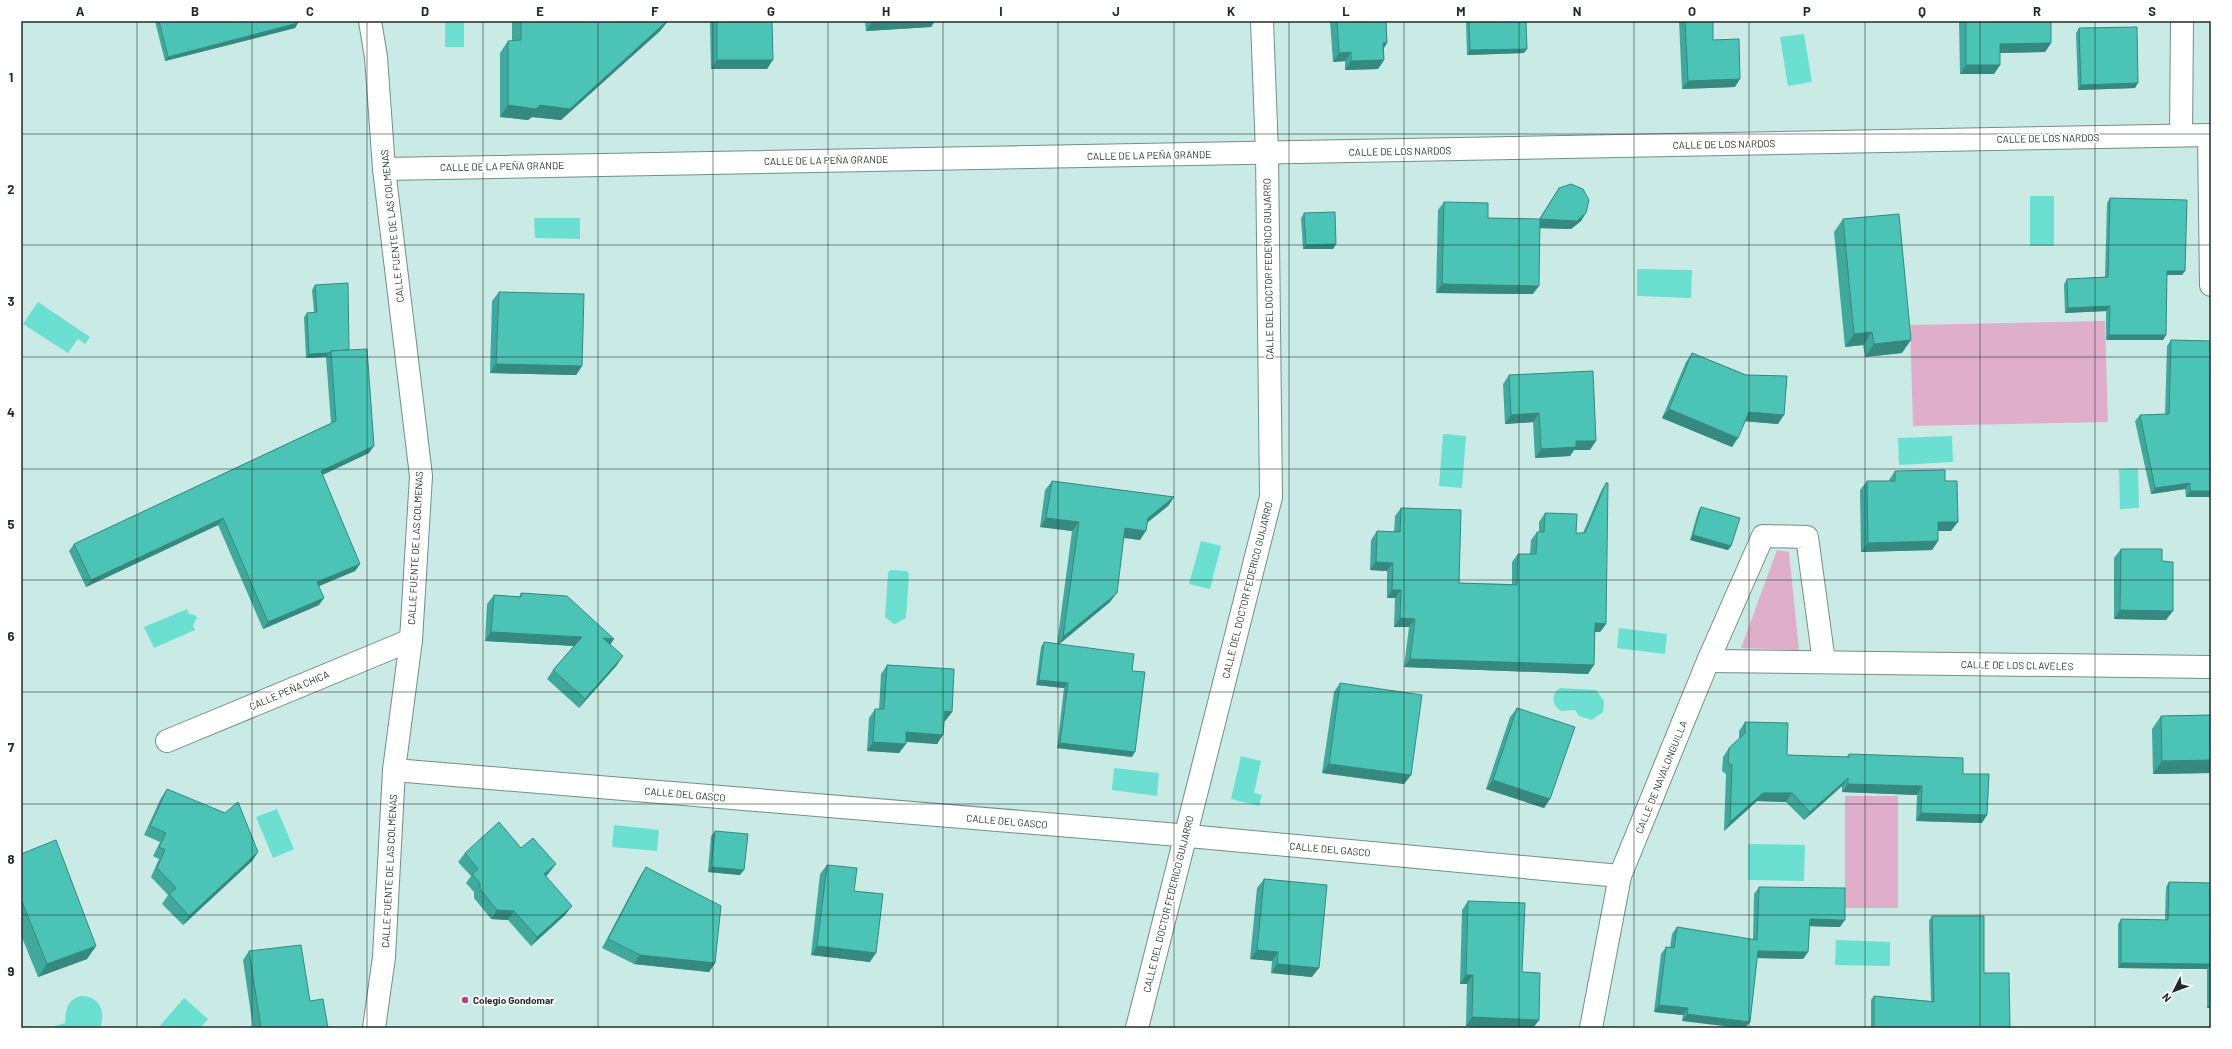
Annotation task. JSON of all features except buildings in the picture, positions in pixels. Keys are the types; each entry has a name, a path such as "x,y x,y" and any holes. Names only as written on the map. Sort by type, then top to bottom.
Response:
{"street":[{"name":"CALLE FUENTE DE LAS COLMENAS","path":"370,21 376,57 384,169 421,476 411,640 394,770 384,957 374,1028"},
{"name":"CALLE DEL DOCTOR FEDERICO GUIJARRO","path":"1137,1028 1271,497 1267,153 1262,21"},
{"path":"2181,136 2182,21"},
{"name":"CALLE DE LOS NARDOS","path":"1267,153 2210,135 2211,285"},
{"name":"CALLE DE LA PEÑA GRANDE","path":"384,169 1267,153"},
{"name":"CALLE DE NAVALONGUILLA","path":"1591,1028 1620,876 1708,661 1762,536 1807,537 1824,662"},
{"name":"CALLE PEÑA CHICA","path":"167,741 411,640"},
{"name":"CALLE DE LOS CLAVELES","path":"1708,661 2211,667"},
{"name":"CALLE DEL GASCO","path":"394,770 1184,837 1620,876"}],"shaded area":[{"path":"445,21 464,21 464,47 445,47"},
{"path":"1804,34 1812,82 1788,86 1780,37"},
{"path":"2030,196 2054,196 2054,246 2030,246"},
{"path":"534,218 580,218 580,239 535,238"},
{"path":"1637,269 1692,270 1691,298 1637,296"},
{"path":"38,302 90,337 85,344 78,339 68,353 23,324"},
{"path":"2105,321 2108,422 1913,426 1910,325"},
{"path":"1443,434 1466,436 1462,488 1439,486"},
{"path":"1952,436 1953,462 1899,465 1898,438"},
{"path":"2138,468 2139,508 2120,509 2119,469"},
{"path":"1201,541 1221,546 1210,589 1189,584"},
{"path":"1777,550 1789,552 1799,650 1741,648"},
{"path":"890,570 907,571 909,574 906,618 895,624 885,617 888,573"},
{"path":"187,609 189,614 195,615 197,618 193,625 195,630 154,648 144,627"},
{"path":"1619,628 1667,634 1665,654 1617,648"},
{"path":"1560,688 1596,690 1604,701 1603,712 1592,720 1579,716 1575,710 1561,711 1555,705 1553,700 1555,694"},
{"path":"1241,756 1261,761 1254,793 1262,795 1259,806 1231,799"},
{"path":"1114,768 1159,773 1157,796 1112,790"},
{"path":"1845,796 1898,796 1898,908 1845,908"},
{"path":"277,809 294,849 273,858 256,817"},
{"path":"614,825 659,830 657,851 612,847"},
{"path":"1748,844 1805,845 1804,881 1748,880"},
{"path":"1836,940 1890,942 1890,966 1835,965"},
{"path":"81,996 93,999 100,1006 102,1011 102,1022 100,1028 49,1028 65,1023 68,1006 72,1000"},
{"path":"184,998 208,1019 200,1028 158,1028"}],"place":[{"name":"Colegio Gondomar","path":"465,1000"}]}
